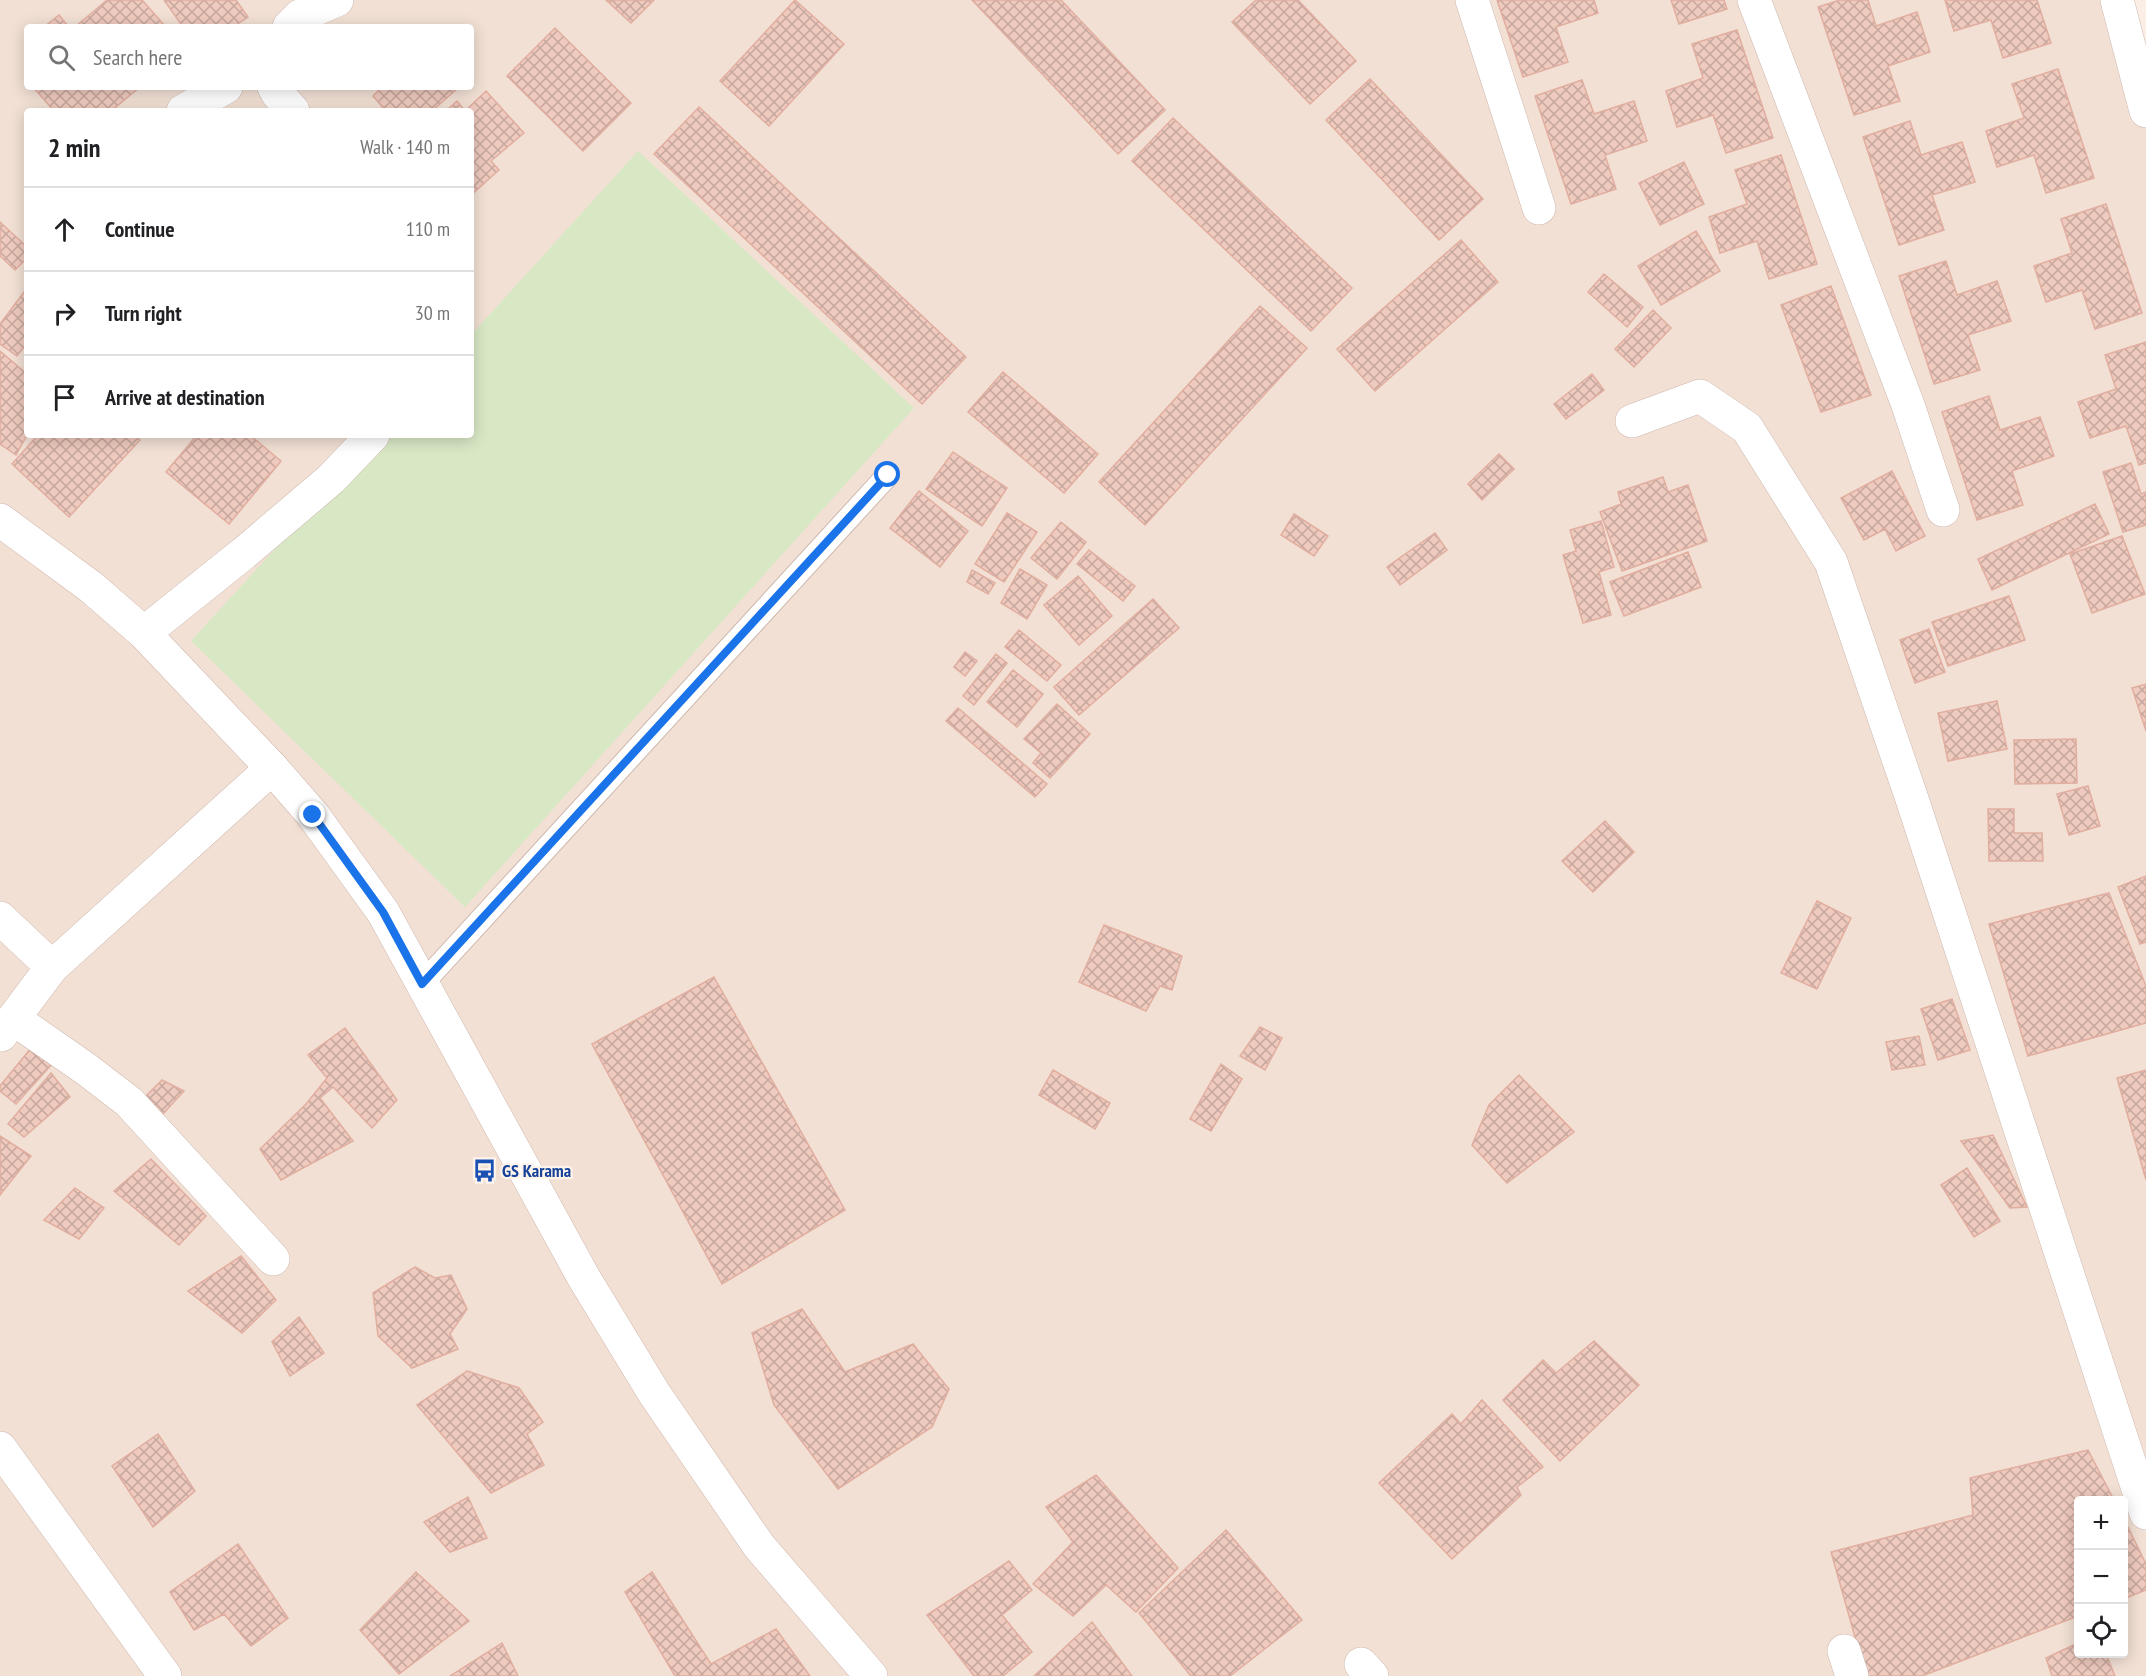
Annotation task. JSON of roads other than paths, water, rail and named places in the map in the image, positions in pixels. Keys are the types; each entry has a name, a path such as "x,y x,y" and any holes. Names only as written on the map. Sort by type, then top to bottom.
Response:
{"street":[{"path":"292,24 300,16 337,0"},
{"path":"1472,0 1539,208"},
{"path":"1754,0 1908,405 1942,510"},
{"path":"2117,0 2146,111"},
{"path":"188,108 221,90"},
{"path":"276,90 290,108"},
{"path":"1632,421 1700,396 1747,428 1831,562 1912,799 2146,1513"},
{"path":"144,633 244,553 331,479 370,438"},
{"path":"0,520 91,587 144,633 272,768 313,815 383,912 585,1278 654,1393 759,1546 871,1676"},
{"path":"272,768 52,967 7,1028 86,1069 129,1102 273,1259"},
{"path":"0,918 52,967"},
{"path":"0,1448 165,1676"}],"lane":[{"path":"422,984 888,475"}],"place":[{"name":"GS Karama","path":"484,1170"}]}
